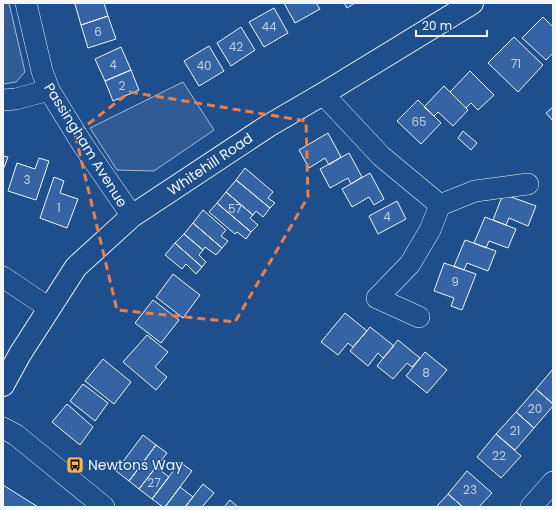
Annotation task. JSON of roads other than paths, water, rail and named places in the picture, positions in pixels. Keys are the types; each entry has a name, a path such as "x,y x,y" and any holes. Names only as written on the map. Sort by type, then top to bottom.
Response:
{"street":[{"name":"Passingham Avenue","path":"26,3 48,90 83,145 132,216"},
{"name":"Whitehill Road","path":"3,385 20,354 76,267 132,216 268,126 472,3"},
{"path":"3,100 16,99 48,90"},
{"path":"323,94 381,156 440,205"},
{"path":"419,317 377,298 410,264 430,230 440,205 475,192 528,184"},
{"path":"3,278 49,308"},
{"path":"3,428 16,435 104,507"},
{"path":"531,507 553,482"}],"place":[{"name":"Newtons Way","path":"75,465"}]}
